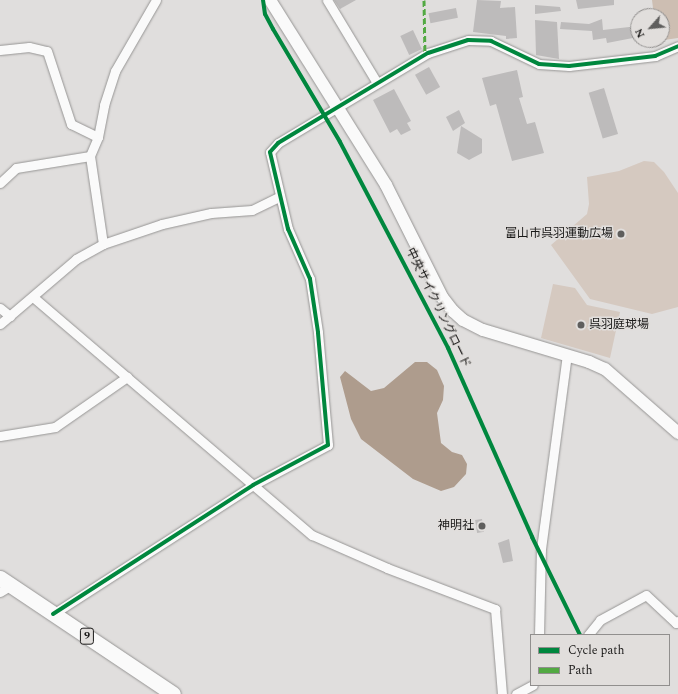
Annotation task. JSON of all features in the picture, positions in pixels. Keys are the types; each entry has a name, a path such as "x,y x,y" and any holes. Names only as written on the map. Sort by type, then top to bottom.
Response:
{"main road":[{"name":"9","path":"4,585 53,614 172,694"}],"street":[{"path":"104,244 90,156 98,137 104,105 115,71 156,0"},
{"path":"270,0 386,185 442,297 453,311 464,320 483,330 566,355 605,369 678,433"},
{"path":"327,0 377,83"},
{"path":"53,614 253,485 328,445 318,332 310,279 288,229 279,197 270,152 278,143 336,106 428,53 468,40 491,41 539,64 569,66 654,56 678,46"},
{"path":"0,50 29,48 47,50 71,124 98,137"},
{"path":"0,183 16,168 90,156"},
{"path":"0,324 76,259 104,244 162,224 211,213 252,210 279,197"},
{"path":"33,297 312,535 388,568 495,609 502,694"},
{"path":"0,308 10,316"},
{"path":"539,634 541,548 566,355"},
{"path":"0,436 55,427 127,377"},
{"path":"589,634 600,620 646,595 677,624"},
{"path":"516,694 531,686"}],"shaded area":[{"path":"652,0 678,0 678,38 670,39 670,8 653,8"},
{"name":"富山市呉羽運動広場","path":"644,161 654,162 664,172 678,193 678,307 652,314 590,299 551,245 587,214 589,204 587,177 619,171"},
{"name":"呉羽庭球場","path":"553,284 575,288 587,305 620,312 610,358 541,338"},
{"path":"415,362 427,362 437,370 444,386 443,400 437,413 441,443 452,452 462,455 467,464 466,474 454,487 441,491 413,479 361,439 351,419 340,377 345,371 371,391 384,388"}],"building":[{"path":"334,0 356,0 340,9"},
{"path":"477,0 501,1 500,8 515,7 517,38 506,39 506,36 473,32"},
{"path":"576,0 614,0 614,5 578,9"},
{"path":"535,5 560,7 561,11 535,14"},
{"path":"456,8 458,18 430,23 429,13"},
{"path":"602,19 603,30 630,27 630,39 607,43 606,38 593,40 592,31 560,29 561,22 589,24"},
{"path":"535,20 557,22 559,59 536,55"},
{"path":"413,30 422,49 409,55 400,36"},
{"path":"429,67 440,87 426,95 415,75"},
{"path":"517,70 523,97 519,98 527,124 535,122 544,153 512,161 496,104 490,106 482,78"},
{"path":"604,88 618,134 603,139 589,93"},
{"path":"394,89 411,121 407,123 411,130 401,135 397,129 390,133 373,100"},
{"path":"459,110 465,123 453,131 446,117"},
{"path":"461,126 482,139 482,153 469,160 457,153"},
{"path":"482,519 484,532 477,533 475,520"},
{"path":"509,539 513,561 503,563 498,543"}],"marked path":[{"path":"424,0 425,55"}],"cycle path":[{"name":"中央サイクリングロード","path":"263,0 265,14 340,142 448,348 532,537 580,634"},
{"path":"53,614 253,485 328,445 318,332 310,279 288,229 270,152 278,143 428,53 468,40 491,41 539,64 569,66 655,56 678,46"}],"place":[{"name":"富山市呉羽運動広場","path":"621,234"},
{"name":"呉羽庭球場","path":"581,325"},
{"name":"神明社","path":"482,526"}]}
